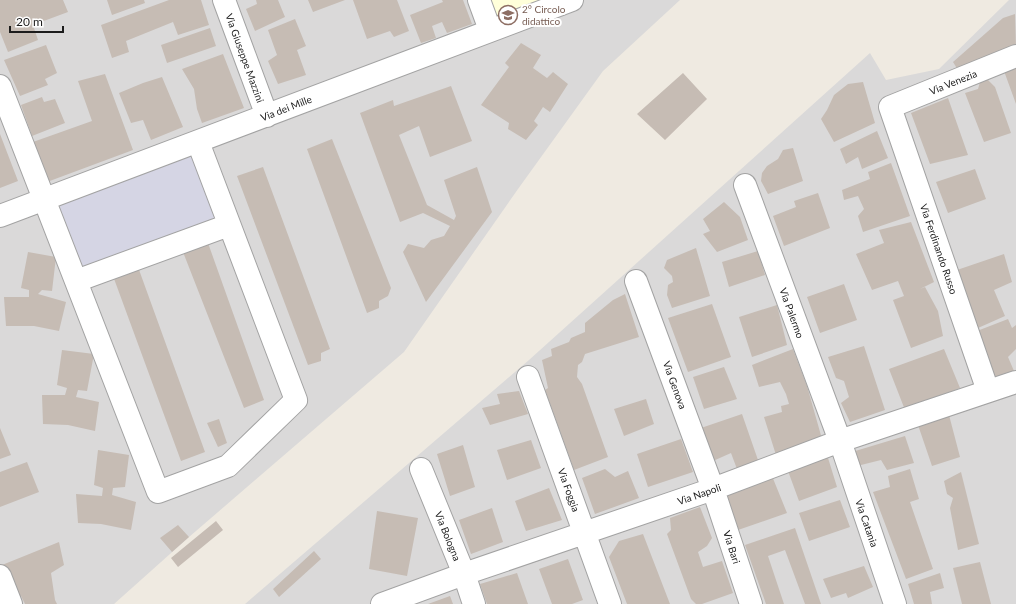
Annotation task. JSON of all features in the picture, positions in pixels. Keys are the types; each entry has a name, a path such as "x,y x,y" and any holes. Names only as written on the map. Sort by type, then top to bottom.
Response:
{"street":[{"name":"Via Giuseppe Mazzini","path":"224,0 267,116"},
{"path":"479,0 490,30"},
{"name":"Via dei Mille","path":"0,216 572,0"},
{"name":"Via Venezia","path":"890,108 1016,56"},
{"path":"0,86 158,492 228,466 296,400 198,142"},
{"name":"Via Ferdinando Russo","path":"890,108 988,391"},
{"name":"Via Palermo","path":"745,185 840,442"},
{"path":"76,281 229,225"},
{"name":"Via Genova","path":"636,281 713,489"},
{"name":"Via Foggia","path":"528,377 610,604"},
{"name":"Via Napoli","path":"382,604 464,574 713,489 840,442 1016,382"},
{"name":"Via Catania","path":"840,442 895,604"},
{"name":"Via Bologna","path":"421,469 464,574 474,604"},
{"name":"Via Bari","path":"713,489 751,604"},
{"path":"0,576 11,604"}],"shaded area":[{"path":"0,0 680,0 603,71 404,352 189,537 114,604 0,604"},
{"name":"2° Circolo didattico","path":"479,0 572,0 490,30"},
{"path":"1009,0 1016,0 1016,604 245,604 529,360 870,53 886,80 939,69"},
{"path":"193,152 220,223 78,272 54,204"}],"building":[{"path":"0,0 63,0 68,12 33,25 38,40 8,52 0,32"},
{"path":"107,0 144,0 145,3 112,15"},
{"path":"169,0 201,0 209,25 178,35 170,14 173,22 126,41 129,52 112,58 101,25"},
{"path":"256,0 278,0 285,17 255,31 246,9 257,4"},
{"path":"308,0 345,0 313,12"},
{"path":"353,0 397,0 409,31 394,37 390,31 367,39"},
{"path":"442,0 463,0 472,24 447,33 442,22 432,26 436,38 421,43 410,15 443,2"},
{"path":"1015,14 1016,48 958,70 953,62 1003,18"},
{"path":"295,19 306,46 297,50 306,75 278,84 268,61 277,55 268,30"},
{"path":"210,28 216,46 167,63 161,45"},
{"path":"521,43 541,55 533,68 547,78 553,72 568,84 550,112 543,107 534,121 538,125 526,140 508,129 509,123 481,105 509,67 505,63"},
{"path":"46,45 57,73 45,79 48,85 20,96 4,60"},
{"path":"223,54 244,108 202,123 197,109 194,89 182,69"},
{"path":"1016,67 1016,104 1004,71"},
{"path":"683,73 707,99 665,140 637,114"},
{"path":"105,74 133,150 47,182 33,142 92,121 78,81"},
{"path":"162,77 183,127 151,140 143,120 131,123 119,93"},
{"path":"988,80 995,87 1011,133 984,142 965,93 978,89 980,82"},
{"path":"863,82 875,123 834,142 821,119 834,95 848,84"},
{"path":"451,86 472,141 430,157 419,126 399,135 427,205 454,220 456,216 444,180 477,167 492,212 426,302 403,252 408,244 424,248 431,240 444,236 450,226 423,213 400,222 360,113 393,100 394,106"},
{"path":"42,97 44,102 55,99 65,123 32,136 21,105"},
{"path":"948,98 968,155 930,164 911,113"},
{"path":"877,131 888,158 862,169 858,157 846,164 840,149"},
{"path":"0,134 18,181 0,188"},
{"path":"332,139 391,288 388,296 379,301 379,308 367,313 307,149"},
{"path":"793,148 803,181 768,194 761,181 762,173 767,166 778,159 783,150"},
{"path":"891,163 910,216 863,232 858,216 864,209 858,196 844,200 842,190 870,179 868,172"},
{"path":"263,167 330,349 321,353 321,361 308,365 237,176"},
{"path":"975,169 986,199 948,213 936,182"},
{"path":"818,193 830,228 784,246 773,216 796,207 794,201"},
{"path":"724,202 740,217 748,240 717,252 703,234 710,231 703,219"},
{"path":"911,222 934,282 920,289 925,287 938,311 943,336 911,348 893,300 904,296 898,281 872,290 856,254 884,243 879,230"},
{"path":"208,243 264,400 244,408 183,252"},
{"path":"696,248 710,296 672,308 667,295 668,285 673,282 672,276 664,268 667,260"},
{"path":"758,251 765,275 729,287 722,262"},
{"path":"28,252 56,257 52,291 42,290 38,294 66,302 59,331 34,326 6,326 4,297 29,297 29,290 21,288"},
{"path":"1004,254 1012,282 994,290 1005,316 978,328 957,270"},
{"path":"138,267 205,452 181,461 113,276"},
{"path":"844,284 857,320 820,333 807,297"},
{"path":"625,294 639,337 585,354 582,362 578,365 577,377 582,384 608,457 574,470 545,390 548,388 542,360 552,356 551,349 569,342 571,338 585,332 585,323 613,300"},
{"path":"712,304 731,357 688,372 668,318"},
{"path":"777,305 787,345 752,357 739,317"},
{"path":"1008,319 1012,328 1016,325 1016,349 1008,357 1014,371 993,378 977,331"},
{"path":"864,346 885,410 850,422 841,403 849,397 844,381 836,378 828,357"},
{"path":"793,349 807,386 822,439 776,455 764,417 782,412 781,406 789,404 780,382 759,387 752,365"},
{"path":"944,349 960,388 905,410 889,369"},
{"path":"62,350 94,354 87,391 78,390 76,397 99,402 95,431 68,425 43,424 42,395 65,395 67,388 57,385"},
{"path":"724,367 737,399 704,409 693,377"},
{"path":"519,391 528,414 490,425 482,408 500,404 497,394"},
{"path":"646,399 654,424 624,436 614,409"},
{"path":"742,414 758,460 737,469 731,453 713,461 701,428"},
{"path":"949,415 960,457 932,466 918,425"},
{"path":"219,419 227,443 218,447 207,423"},
{"path":"0,428 11,455 0,459"},
{"path":"905,436 914,463 887,470 881,460 857,466 852,452"},
{"path":"681,439 693,472 648,487 637,454"},
{"path":"531,440 541,468 507,480 497,450"},
{"path":"463,445 475,487 450,496 437,454"},
{"path":"98,450 129,455 125,487 113,488 112,495 136,502 131,530 101,524 78,523 76,494 102,496 103,488 94,485"},
{"path":"828,458 837,487 799,501 788,471"},
{"path":"27,462 39,492 0,507 0,472"},
{"path":"605,469 615,477 628,471 639,498 595,514 582,478"},
{"path":"910,469 919,499 910,502 933,569 906,579 873,492 890,487 888,476"},
{"path":"961,472 979,544 958,550 950,508 953,498 947,494 944,481"},
{"path":"772,476 787,513 738,530 725,492"},
{"path":"549,488 562,520 526,531 515,501"},
{"path":"840,500 850,527 809,541 799,513"},
{"path":"700,507 712,538 707,546 698,552 703,567 722,561 733,593 702,604 696,604 691,599 667,534 671,530 670,518"},
{"path":"492,508 503,542 471,554 459,520"},
{"path":"377,511 418,518 407,576 369,569"},
{"path":"216,521 223,530 178,567 171,558"},
{"path":"178,525 189,537 172,552 160,538"},
{"path":"795,528 821,604 805,604 785,550 768,556 784,604 766,604 745,545"},
{"path":"643,534 670,604 627,604 609,557 619,541"},
{"path":"59,542 64,565 51,573 55,600 57,604 25,604 21,596 14,598 2,565"},
{"path":"314,551 321,559 279,597 273,589"},
{"path":"568,559 583,600 572,604 552,604 539,569"},
{"path":"980,562 991,604 962,604 953,568"},
{"path":"864,566 873,587 848,598 846,593 831,598 823,579"},
{"path":"517,573 528,604 487,604 480,584"},
{"path":"940,573 944,588 930,592 932,604 914,604 908,584"},
{"path":"450,596 453,604 428,604"}],"place":[{"name":"2° Circolo didattico","path":"508,15"}]}
